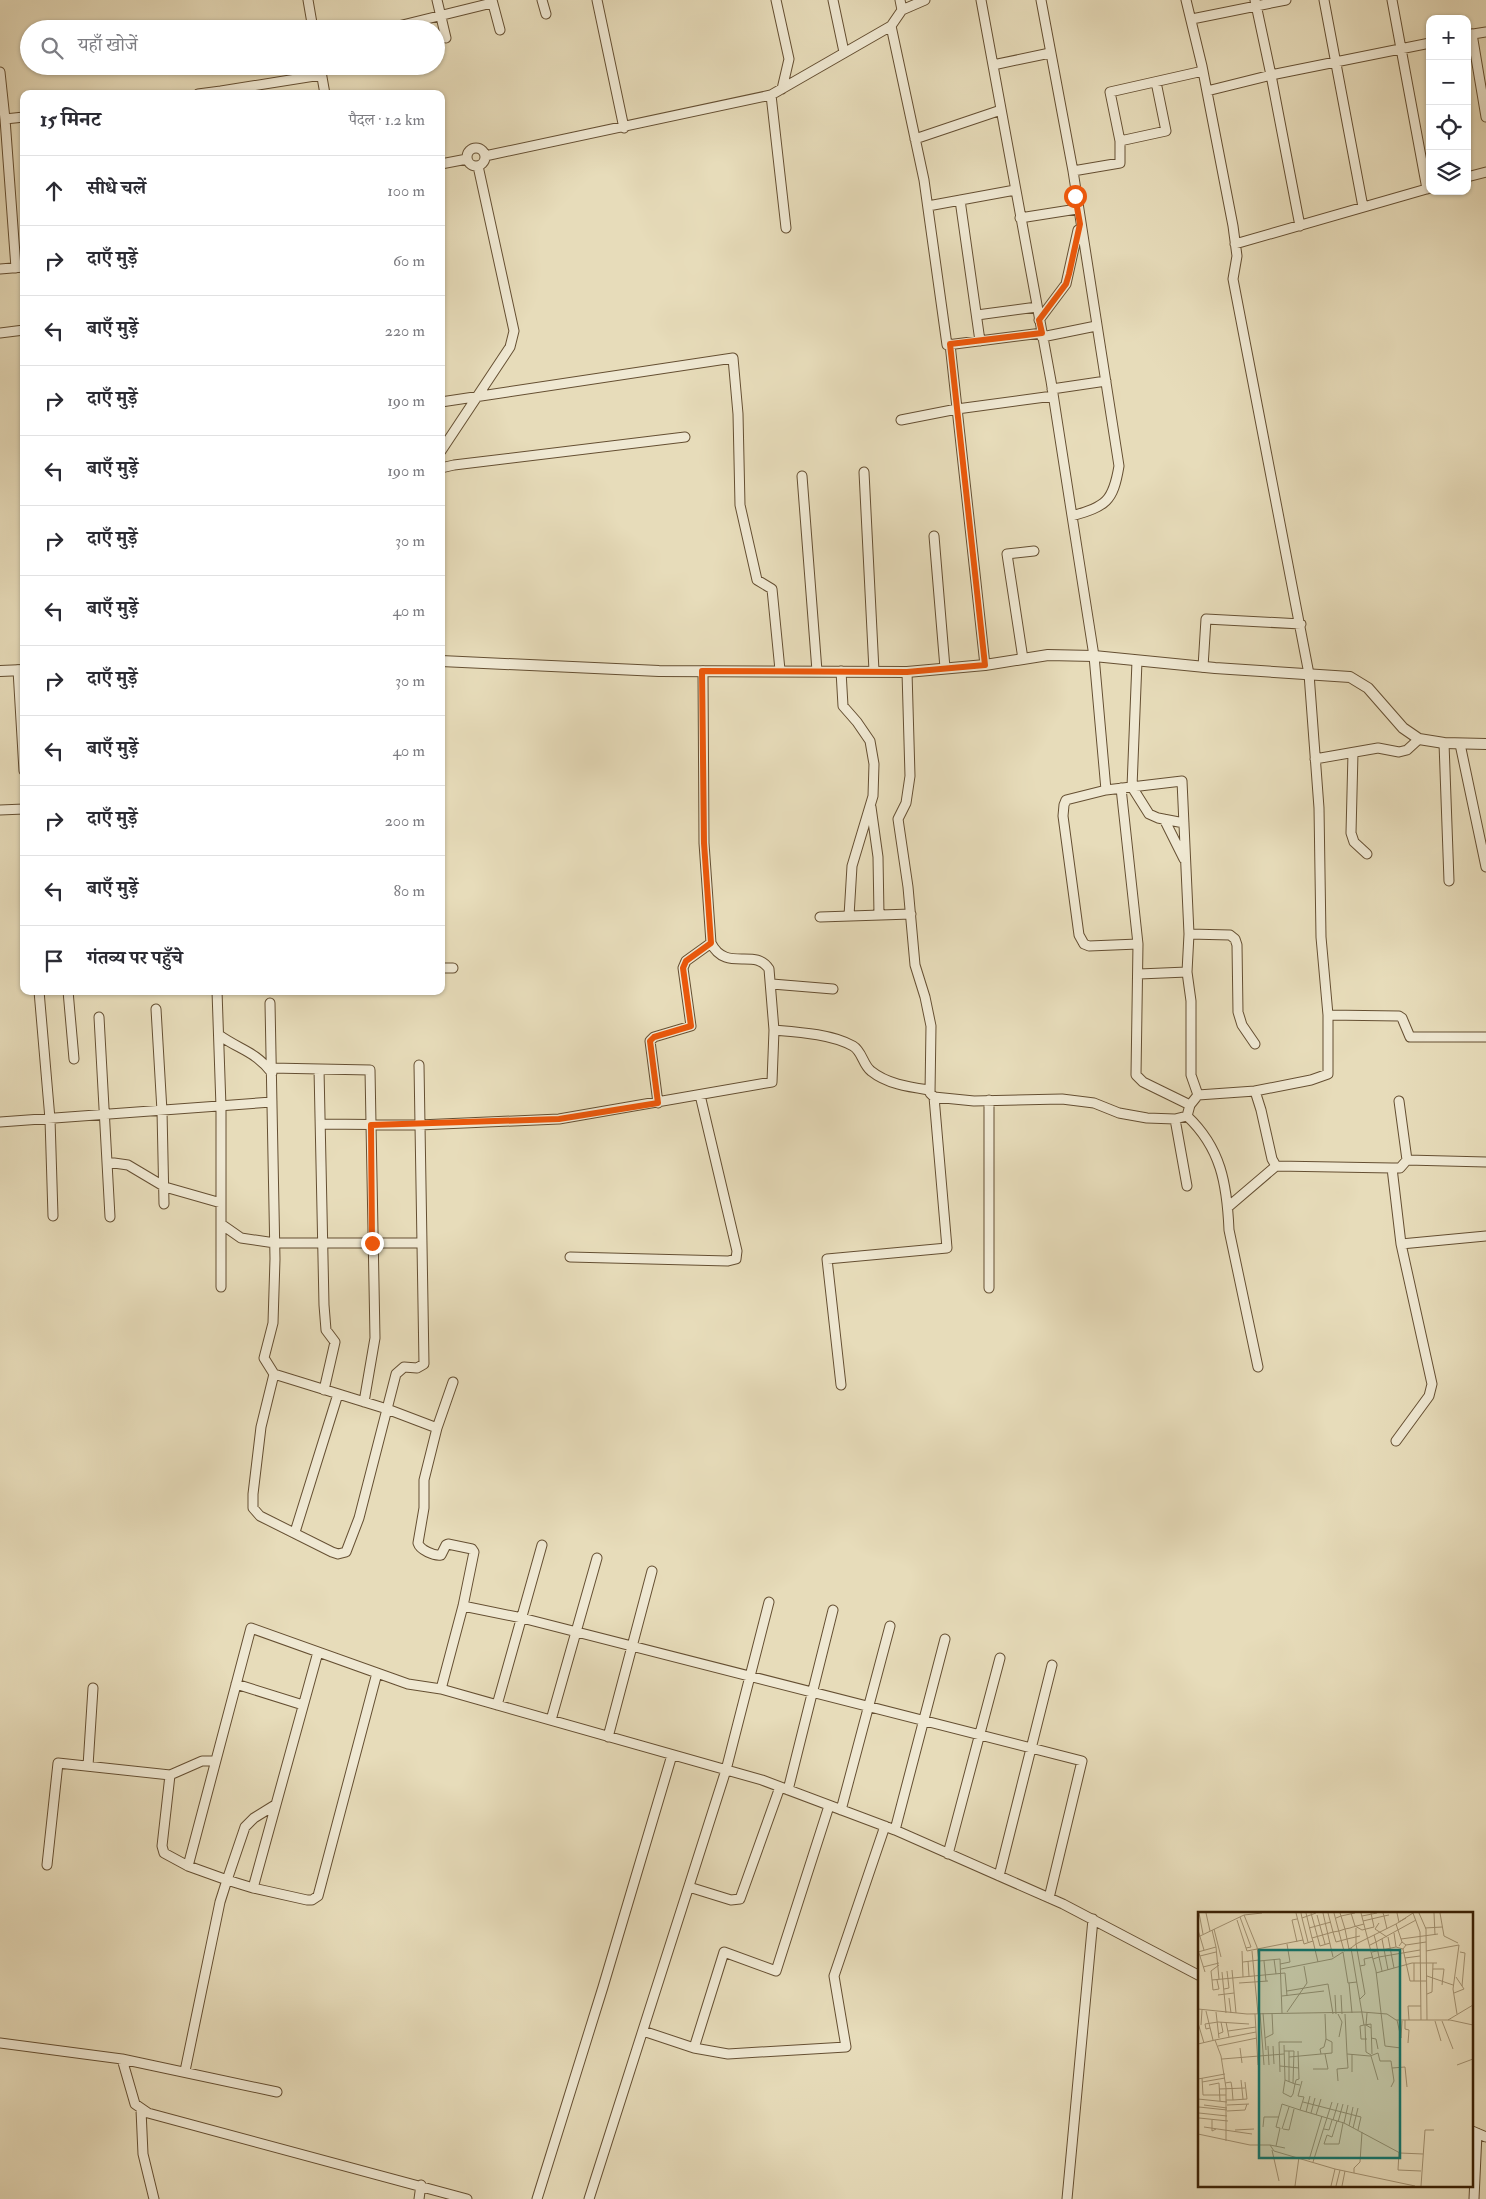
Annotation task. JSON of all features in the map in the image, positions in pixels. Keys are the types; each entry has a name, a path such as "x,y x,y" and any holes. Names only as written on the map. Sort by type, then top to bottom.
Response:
{"street":[{"path":"308,0 311,20"},
{"path":"437,0 442,20"},
{"path":"542,0 546,14"},
{"path":"597,0 624,128"},
{"path":"776,0 789,59 782,89"},
{"path":"833,0 844,52"},
{"path":"900,0 902,10"},
{"path":"485,156 624,128 771,95 891,26 902,10 925,0"},
{"path":"981,0 1042,335 1072,516 1094,656 1106,790"},
{"path":"1041,0 1072,171 1119,466 1112,494 1107,502 1100,507 1072,516"},
{"path":"1186,0 1203,71 1235,244 1237,256 1233,279 1278,519 1301,624 1309,674 1319,808 1322,937 1328,1015 1328,1074 1312,1080 1255,1091 1198,1095 1190,1105 1187,1116"},
{"path":"1192,19 1255,3 1286,0"},
{"path":"1324,0 1363,207"},
{"path":"1392,0 1426,178"},
{"path":"421,20 492,1 500,30"},
{"path":"1255,3 1300,226"},
{"path":"891,26 928,206 947,345 1042,335 1096,326"},
{"path":"1471,35 1486,32"},
{"path":"445,33 446,38"},
{"path":"1471,40 1486,117"},
{"path":"1207,91 1271,75 1426,44"},
{"path":"993,65 1050,54"},
{"path":"1072,171 1120,163 1120,141 1110,92 1203,71"},
{"path":"0,72 20,267 0,269"},
{"path":"230,90 298,75"},
{"path":"321,75 324,90"},
{"path":"1120,141 1166,131 1156,82"},
{"path":"771,95 786,228"},
{"path":"915,139 1001,110"},
{"path":"3,114 20,116"},
{"path":"478,166 470,164 467,159 468,152 474,148 480,149 485,156"},
{"path":"478,166 483,162 485,156"},
{"path":"445,163 467,159"},
{"path":"445,445 510,347 514,331 478,166"},
{"path":"1471,176 1486,172"},
{"path":"1235,244 1426,189"},
{"path":"928,206 1015,190"},
{"path":"960,200 980,341"},
{"path":"1020,218 1077,209"},
{"path":"1039,320 1066,284 1080,224"},
{"path":"977,315 1037,307"},
{"path":"0,333 20,330"},
{"path":"950,344 985,665"},
{"path":"445,401 733,358 738,414 740,505 757,580 772,589 780,670"},
{"path":"901,420 1106,380"},
{"path":"445,467 685,437"},
{"path":"864,472 874,671"},
{"path":"802,476 817,671"},
{"path":"934,536 945,668"},
{"path":"1023,659 1007,554 1034,551"},
{"path":"1203,667 1206,619 1301,624"},
{"path":"445,661 702,671 907,672 985,665 1048,655 1094,656 1203,667 1350,677 1368,688 1403,728 1419,739 1444,744 1486,744"},
{"path":"1138,660 1132,787 1149,814 1164,820 1184,823"},
{"path":"0,671 20,670"},
{"path":"321,1124 420,1124 559,1119 772,1082 774,1030 772,984 769,969 760,960 723,958 715,951 711,943 704,843 702,671"},
{"path":"841,671 843,706 864,732 872,753 874,781 871,807 852,866 850,916"},
{"path":"841,1385 827,1259 946,1248 932,1094 931,1026 926,997 915,965 911,914 898,819 906,803 910,776 907,672"},
{"path":"1315,759 1378,748 1399,752 1413,746 1419,739"},
{"path":"1444,744 1449,881"},
{"path":"1460,744 1486,867"},
{"path":"1353,753 1351,833 1354,842 1367,854"},
{"path":"1138,944 1089,946 1084,944 1079,935 1063,816 1064,805 1066,800 1106,790 1182,781 1189,934 1187,972 1191,1001 1191,1076 1198,1095"},
{"path":"1120,788 1138,944 1137,1077 1190,1105"},
{"path":"871,807 878,857 879,915"},
{"path":"0,810 20,808"},
{"path":"1164,820 1185,862"},
{"path":"820,917 911,914"},
{"path":"1189,934 1230,935 1235,938 1237,945 1238,1012 1242,1025 1255,1044"},
{"path":"658,1103 650,1041 654,1037 691,1026 683,968 686,961 711,943"},
{"path":"445,968 453,968"},
{"path":"1139,974 1187,972"},
{"path":"772,984 833,989"},
{"path":"39,995 50,1119 53,1216"},
{"path":"68,995 74,1059"},
{"path":"217,995 221,1106 221,1287"},
{"path":"270,1003 275,1243 273,1323 264,1358 274,1374 387,1409 436,1428"},
{"path":"156,1009 162,1111 164,1204"},
{"path":"1328,1015 1399,1016 1402,1018 1410,1037 1486,1037"},
{"path":"99,1018 110,1217"},
{"path":"774,1030 806,1033 842,1041 855,1047 870,1070 900,1085 932,1094 989,1100 1062,1100 1094,1103 1119,1113 1147,1118 1175,1119 1187,1116"},
{"path":"219,1035 233,1045 257,1056 271,1071 319,1069 370,1070 374,1338 364,1402"},
{"path":"274,1374 261,1427 253,1508 260,1516 332,1552 338,1554 346,1552 359,1518 396,1374 404,1367 421,1367 424,1364 419,1065"},
{"path":"319,1069 326,1330 335,1342 324,1390"},
{"path":"1255,1091 1272,1159 1276,1166"},
{"path":"570,1258 728,1261 736,1259 737,1250 700,1095"},
{"path":"989,1100 989,1288"},
{"path":"1228,1207 1276,1166 1400,1168 1407,1160 1399,1101"},
{"path":"0,1122 105,1116 272,1102"},
{"path":"1187,1116 1202,1130 1219,1160 1228,1207 1229,1230 1258,1367"},
{"path":"1175,1119 1187,1186"},
{"path":"1407,1160 1486,1162"},
{"path":"107,1162 135,1167 165,1187 221,1203"},
{"path":"1392,1168 1401,1244 1432,1384 1429,1396 1396,1441"},
{"path":"221,1224 241,1238 275,1243 421,1243"},
{"path":"1401,1244 1486,1236"},
{"path":"441,1689 463,1606 474,1551 448,1544 442,1555 438,1556 418,1546 424,1508 424,1480 436,1428 453,1382"},
{"path":"295,1532 338,1394"},
{"path":"497,1705 542,1545"},
{"path":"551,1720 597,1558"},
{"path":"608,1737 652,1571"},
{"path":"589,2199 726,1770 769,1602"},
{"path":"463,1606 522,1618 924,1719 1082,1761 1049,1898"},
{"path":"689,1887 731,1900 740,1899 784,1788 813,1691 833,1610"},
{"path":"841,1810 890,1626"},
{"path":"188,1866 250,1628 408,1684 441,1689 784,1788 895,1830 1049,1898 1093,1919 1198,1975"},
{"path":"895,1830 945,1639"},
{"path":"253,1888 318,1652"},
{"path":"948,1854 1000,1658"},
{"path":"999,1876 1052,1664"},
{"path":"170,1776 162,1850 188,1866 227,1880 253,1888 312,1900 318,1896 377,1673"},
{"path":"236,1684 303,1705"},
{"path":"88,1766 93,1688"},
{"path":"537,2199 672,1755"},
{"path":"47,1865 58,1763 170,1776 202,1761 216,1761"},
{"path":"185,2071 220,1902 227,1880 245,1827 254,1818 275,1805"},
{"path":"694,2048 724,1952 776,1971 830,1806"},
{"path":"643,2031 694,2048 728,2054 846,2047 834,1976 885,1826"},
{"path":"1067,2199 1093,1919"},
{"path":"0,2043 122,2059 277,2092"},
{"path":"122,2059 132,2097 140,2110 156,2116 467,2199"},
{"path":"140,2110 143,2154 154,2199"},
{"path":"1474,2199 1479,2134"},
{"path":"419,2199 421,2186"}],"route":[{"path":"372,1243 371,1125 559,1119 658,1103 650,1054 650,1041 654,1037 691,1026 682,974 683,968 686,961 711,943 704,843 702,671 907,672 985,665 950,344 1042,333 1039,320 1066,284 1069,274 1080,224 1075,196"}]}
